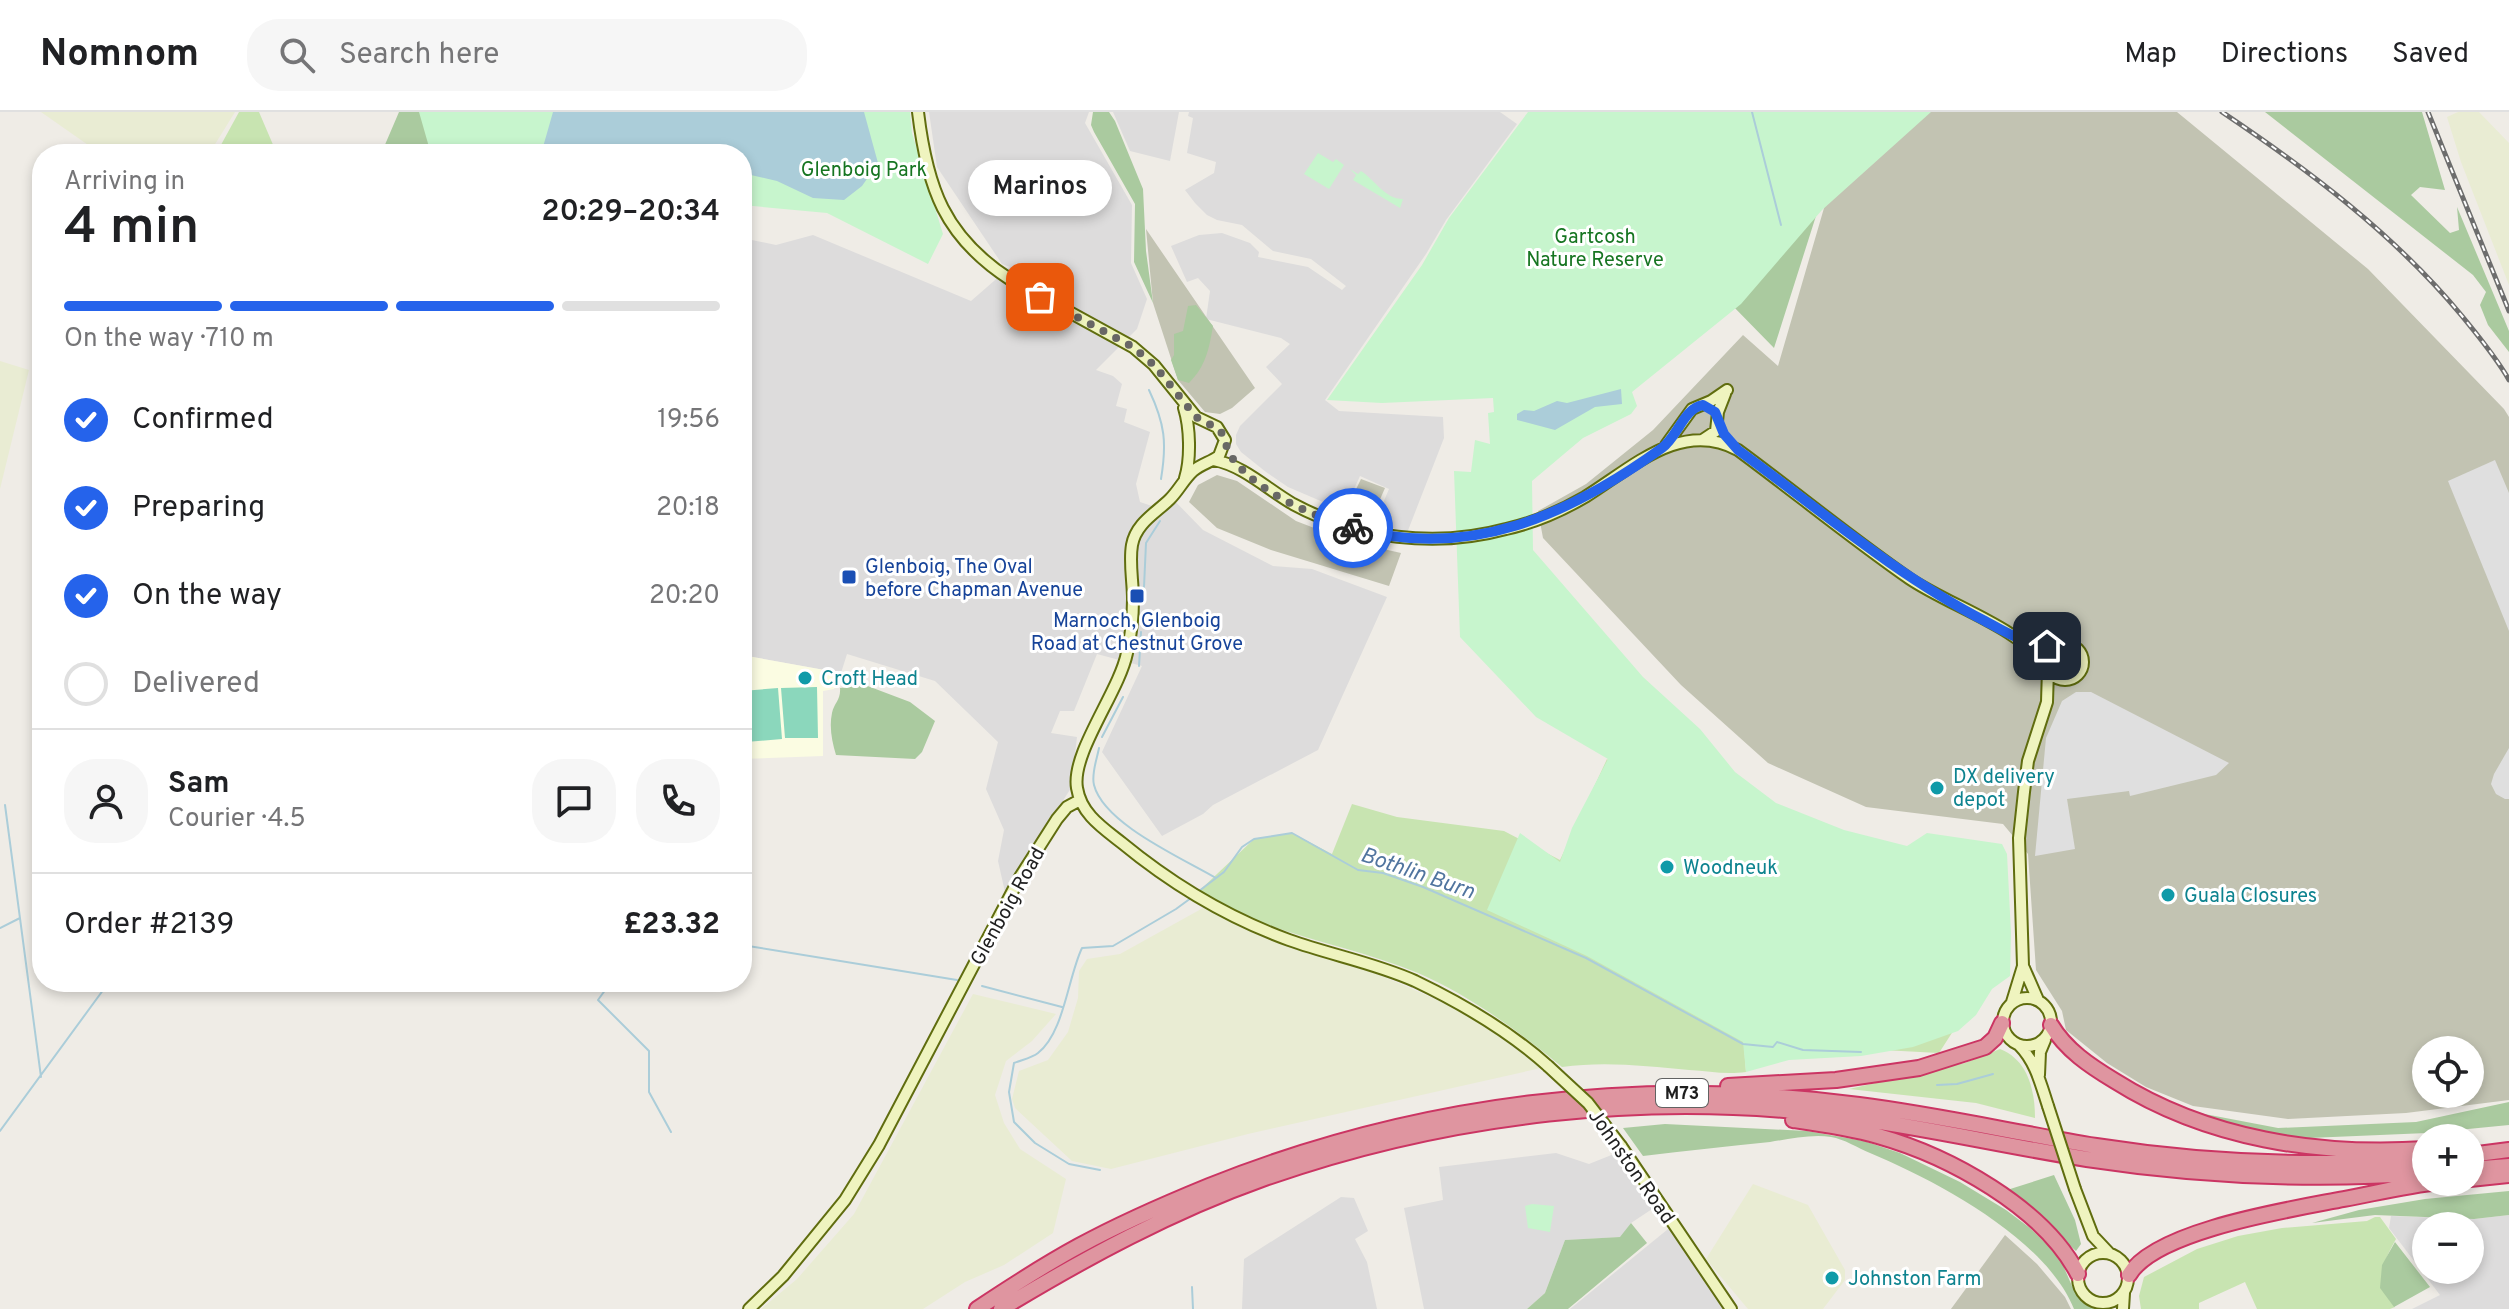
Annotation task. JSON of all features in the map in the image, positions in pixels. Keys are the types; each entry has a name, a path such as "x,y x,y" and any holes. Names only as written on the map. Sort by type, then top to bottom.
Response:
{"highway":[{"path":"1592,1096 1686,1087 1836,1080 1909,1070 1985,1047 1995,1038 2002,1023"},
{"path":"2049,1031 2113,1080 2160,1105 2209,1125 2252,1137 2305,1146 2412,1149"},
{"name":"M73","path":"977,1309 1082,1244 1161,1206 1263,1165 1399,1124 1544,1100 1726,1093 1857,1104 2098,1146 2205,1158 2299,1162 2412,1159"},
{"name":"M73","path":"1001,1309 1105,1248 1263,1178 1426,1134 1578,1111 1666,1107 1777,1109 1892,1123 2089,1159 2193,1172 2283,1177 2412,1173"},
{"path":"1578,1111 1777,1118 1877,1136 1941,1160 2004,1197 2082,1267"},
{"path":"2484,1145 2509,1142"},
{"path":"2484,1153 2509,1150"},
{"path":"2484,1168 2509,1166"},
{"path":"2484,1178 2509,1175"},
{"path":"2129,1275 2133,1267 2149,1254 2219,1227 2278,1212 2412,1187"}],"street":[{"path":"918,112 929,179 959,234 994,270 1133,347 1154,365 1196,417 1220,430 1225,444 1244,471"},
{"path":"1188,450 1196,459 1244,471 1295,505 1340,524 1385,535 1453,538 1506,530 1540,519 1581,499 1664,446 1692,409 1726,392 1716,431 1701,438 1664,446"},
{"path":"1182,402 1188,435 1184,480"},
{"path":"1703,405 1712,409 1726,437 1738,450 1910,579 2023,641 2059,679 2069,680"},
{"path":"1686,418 1689,433 1738,450"},
{"path":"1188,435 1196,426 1208,424"},
{"path":"1080,800 1077,777 1084,752 1118,683 1128,652 1133,599 1132,543 1145,521 1172,497 1184,480 1219,456 1225,444"},
{"path":"2023,641 2043,646 2071,645 2082,657 2080,672 2047,702"},
{"path":"2059,645 2048,656 2047,702 2028,761 2019,838 2023,966 2002,1023 2007,1037 2028,1055 2039,1077 2075,1189 2097,1243 2123,1262 2129,1275 2123,1309"},
{"name":"Johnston Road","path":"1080,800 1087,814 1117,839 1208,905 1292,941 1362,961 1413,980 1475,1012 1510,1035 1588,1103 1621,1146 1731,1309"},
{"name":"Glenboig Road","path":"749,1309 783,1276 845,1200 879,1145 1020,877 1057,819 1067,807 1080,800"},
{"path":"2023,966 2038,1000 2049,1010 2049,1031 2040,1052 2039,1077"},
{"path":"2012,1002 2025,997 2038,1000"},
{"path":"2019,1045 2037,1044 2049,1031"},
{"path":"2087,1223 2090,1247 2082,1267 2082,1291 2091,1300 2106,1306 2124,1293"},
{"path":"2082,1267 2096,1254 2111,1254"}],"shaded area":[{"path":"41,112 235,112 215,144 87,144"},
{"path":"929,112 1089,112 1085,123 1132,205 1131,263 1147,299 1137,329 1096,370 1113,376 1122,384 1116,406 1127,409 1124,422 1150,432 1136,484 1140,502 1152,506 1167,493 1203,530 1273,566 1312,569 1387,597 1318,750 1213,805 1203,814 1162,836 1102,752 1142,666 1097,654 1074,711 1060,711 1051,733 1077,737 1071,788 1005,892 998,861 1004,830 986,789 998,742 935,681 847,654 841,673 752,657 752,240 776,245 813,235 971,301 1010,267 1002,264 937,167"},
{"path":"1113,112 1179,112 1170,161 1130,151"},
{"path":"1189,112 1500,112 1517,124 1446,220 1325,400 1339,411 1443,417 1444,438 1407,533 1375,522 1389,489 1360,476 1344,511 1288,487 1241,452 1236,444 1240,426 1282,384 1266,367 1290,344 1281,338 1206,319 1210,291 1198,278 1187,282 1171,246 1199,235 1222,233 1250,243 1259,252 1258,257 1308,267 1342,290 1346,286 1311,259 1273,251 1242,225 1217,220 1195,203 1185,190 1214,173 1216,162 1187,153 1193,118 1188,116"},
{"path":"1916,112 2177,112 2368,269 2509,417 2509,1100 2484,1103 2484,1036 2412,1036 2412,1108 2446,1108 2288,1119 2193,1106 2146,1087 2107,1063 2066,1030 2062,1011 2036,970 2028,854 2003,824 1866,807 1768,763 1681,685 1543,538 1538,511 1586,484 1653,430 1743,335 1778,366 1831,184"},
{"path":"2458,112 2479,112 2509,143 2509,285 2461,162 2447,117"},
{"path":"1146,229 1255,388 1220,414 1205,412 1178,380 1153,303"},
{"path":"0,361 29,370 0,489"},
{"path":"2495,460 2509,493 2509,631 2448,481"},
{"path":"1217,475 1237,481 1296,521 1348,541 1401,553 1389,586 1271,550 1217,528 1189,502 1198,485"},
{"path":"1361,479 1385,488 1371,520 1345,512"},
{"path":"752,657 841,673 834,689 823,691 823,756 752,759"},
{"path":"2076,692 2091,692 2229,763 2216,775 2130,796 2129,791 2067,799 2075,849 2035,856 2046,738 2062,701"},
{"path":"2509,748 2509,799 2505,799 2496,794 2491,784"},
{"path":"1203,908 1297,949 1375,973 1449,1005 1490,1029 1541,1068 1248,1134 1111,1169 1072,1161 1015,1108 1012,1099 1019,1071 1048,1060 1068,1032 1078,998 1079,971 1087,959 1120,954"},
{"path":"973,994 1056,1014 1032,1041 1006,1061 995,1095 1004,1123 1020,1149 1066,1179 1053,1233 1004,1265 965,1282 923,1309 761,1309 797,1279 854,1214"},
{"path":"1556,1153 1589,1164 1614,1154 1652,1209 1631,1223 1621,1237 1565,1240 1545,1293 1527,1309 1424,1309 1404,1208 1443,1200 1439,1167"},
{"path":"1753,1184 1808,1205 1845,1270 1845,1280 1823,1309 1748,1309 1706,1259"},
{"path":"1341,1197 1354,1198 1368,1231 1355,1239 1367,1262 1377,1309 1242,1309 1244,1259"},
{"path":"2509,1215 2509,1309 2412,1309 2440,1295 2432,1284 2484,1284 2484,1218"},
{"path":"2391,1216 2412,1217 2412,1258 2389,1228"},
{"path":"1673,1225 1724,1296 1722,1309 1570,1309"},
{"path":"2005,1235 2037,1264 2065,1297 2071,1309 1951,1309"}],"green space":[{"path":"239,112 259,112 273,144 221,144"},
{"path":"399,112 478,112 478,144 385,144"},
{"name":"Glenboig Park","path":"419,112 910,112 912,133 943,234 928,264 827,213 752,206 752,144 428,144"},
{"path":"1093,112 1109,112 1115,121 1143,189 1146,251 1153,303 1134,262 1135,204 1094,132 1091,125"},
{"name":"Gartcosh Nature Reserve","path":"1528,112 1931,112 1822,210 1741,304 1632,392 1637,406 1631,414 1583,438 1532,481 1533,550 1643,677 1700,729 1735,772 1776,803 1844,830 1907,846 1927,833 2002,844 2007,854 2010,976 1992,989 1976,1015 1958,1031 1913,1047 1861,1056 1789,1060 1746,1072 1743,1042 1587,956 1487,910 1520,833 1560,862 1572,828 1608,759 1536,717 1460,637 1454,471 1471,472 1475,440 1490,444 1488,413 1494,412 1493,398 1382,403 1327,400 1422,265 1449,218"},
{"path":"2265,112 2422,112 2445,190 2420,187 2411,195 2450,233 2459,230 2457,207 2509,331 2509,352 2488,325 2480,305 2486,292 2473,275"},
{"path":"1318,153 1344,165 1329,189 1304,174"},
{"path":"1350,169 1358,174 1361,171 1385,193 1403,199 1400,208 1353,180 1356,175"},
{"path":"1822,197 1774,348 1729,302"},
{"path":"1196,305 1213,326 1203,364 1189,383 1178,380 1171,360 1174,355 1174,334 1183,331 1188,306"},
{"path":"2060,650 2070,650 2077,657 2077,667 2070,674 2060,674 2053,667 2053,657"},
{"path":"865,685 910,702 935,721 922,752 915,759 836,755 831,724 840,688"},
{"path":"817,687 818,738 785,738 781,688"},
{"path":"778,688 782,739 752,742 752,690"},
{"path":"1607,759 1857,1011 1966,1011 1939,1053 1806,1046 1744,1047 1746,1072 1610,1064 1562,1067 1493,1015 1438,982 1391,963 1251,918 1199,891 1254,839 1292,833 1332,854 1352,804 1397,817 1504,831 1560,860"},
{"path":"2000,1049 2017,1060 2028,1077 2035,1118 1976,1103 1849,1089 1965,1063"},
{"path":"2509,1102 2509,1125 2484,1127 2484,1124 2412,1124 2412,1134 2309,1138 2226,1129 2194,1112 2278,1128 2416,1122"},
{"path":"1665,1124 1807,1131 1864,1141 1900,1153 1960,1182 2030,1228 2059,1256 2072,1286 2096,1309 2074,1309 2060,1283 2040,1259 1987,1215 1926,1179 1846,1142 1831,1137 1808,1136 1643,1156 1623,1128"},
{"path":"2054,1175 2075,1220 2081,1244 2076,1251 2007,1190"},
{"path":"2509,1191 2509,1215 2484,1218 2484,1212 2412,1212 2412,1216 2375,1215 2312,1223 2359,1210 2425,1199 2484,1196 2484,1193"},
{"path":"1525,1206 1554,1206 1550,1232 1528,1228"},
{"path":"2380,1217 2396,1239 2382,1273 2384,1289 2395,1307 2390,1309 2257,1309 2245,1282 2199,1303 2199,1309 2141,1309 2139,1296 2144,1277 2197,1249 2238,1236 2282,1228 2367,1221"},
{"path":"1631,1223 1647,1243 1568,1309 1527,1309 1545,1293 1565,1240 1620,1237"},
{"path":"2395,1242 2412,1264 2412,1284 2428,1284 2430,1287 2394,1307 2380,1288 2382,1265"}],"water":[{"path":"553,112 864,112 878,163 862,186 844,200 813,198 777,181 752,175 752,144 544,144"},
{"path":"1621,389 1622,404 1595,407 1555,430 1517,420 1517,414 1524,410 1534,411 1557,401 1567,403"}],"waterway":[{"path":"1752,112 1781,225"},
{"path":"1149,390 1163,434 1161,479"},
{"path":"1144,587 1146,543 1160,521"},
{"path":"1139,666 1141,632"},
{"path":"1102,737 1123,697"},
{"path":"1099,748 1093,781 1112,813 1146,839 1216,878"},
{"path":"5,805 41,1077"},
{"name":"Bothlin Burn","path":"1199,891 1224,872 1242,847 1254,839 1292,833 1358,870 1383,873 1423,887 1586,958 1743,1044 1773,1047 1777,1042 1803,1050 1861,1052"},
{"name":"Bothlin Burn","path":"1100,1170 1069,1164 1035,1143 1014,1122 1009,1092 1014,1063 1030,1058 1047,1044 1060,1019 1082,948 1113,946 1191,898"},
{"path":"0,928 20,918"},
{"path":"752,947 957,980"},
{"path":"982,986 1062,1007"},
{"path":"0,1131 102,992"},
{"path":"604,992 598,1000 649,1051 649,1092 671,1132"},
{"name":"Bothlin Burn","path":"1937,1085 1957,1084 1993,1074"},
{"name":"Bothlin Burn","path":"1192,1287 1193,1309"}],"railway":[{"path":"2222,112 2350,205 2408,258 2462,316 2509,380"},
{"path":"2428,112 2509,311"}],"way so far":[{"path":"1040,297 1133,347 1147,358 1196,417 1220,430 1228,451 1244,471 1295,505 1353,528"}],"place":[{"name":"Marinos","path":"1040,297"},
{"name":"Glenboig, The Oval before Chapman Avenue","path":"849,577"},
{"name":"Marnoch, Glenboig Road at Chestnut Grove","path":"1137,596"},
{"name":"Croft Head","path":"805,678"},
{"name":"DX delivery depot","path":"1937,788"},
{"name":"Woodneuk","path":"1667,867"},
{"name":"Guala Closures","path":"2168,895"},
{"name":"Johnston Farm","path":"1832,1278"}],"route":[{"path":"1353,528 1385,535 1433,539 1489,533 1540,519 1581,499 1664,446 1681,427 1688,413 1703,405 1715,412 1724,434 1738,450 1910,579 2023,641 2047,646"}]}
